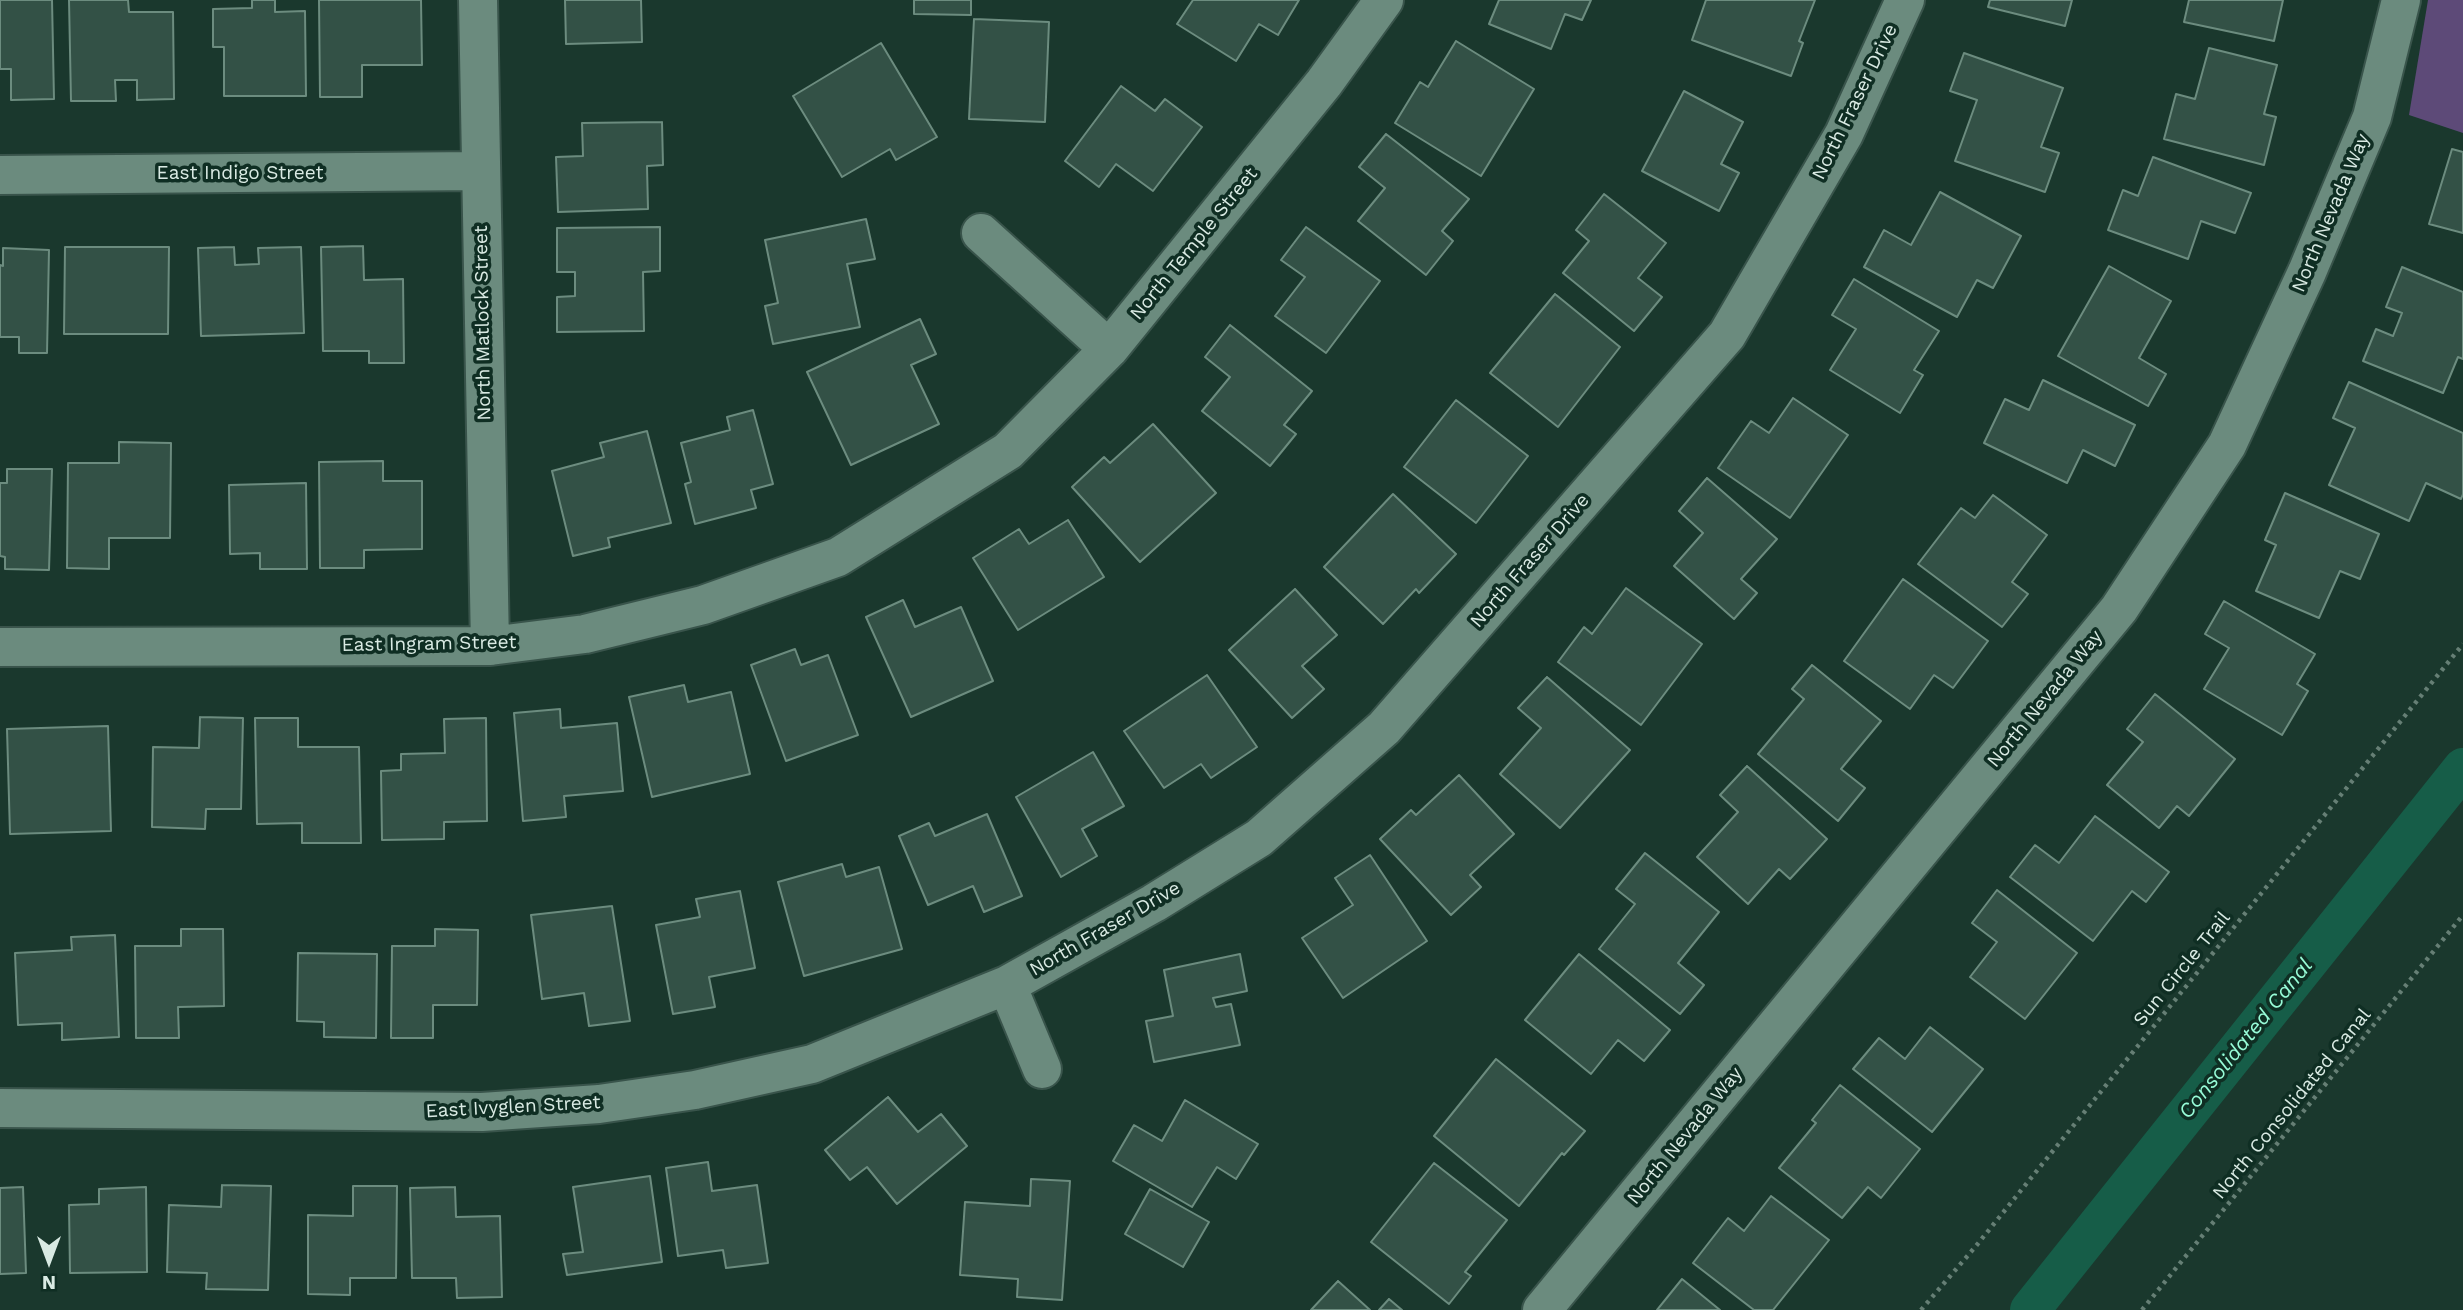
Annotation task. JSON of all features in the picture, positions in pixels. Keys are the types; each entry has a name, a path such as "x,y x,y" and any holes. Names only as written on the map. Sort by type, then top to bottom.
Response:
{"street":[{"name":"North Matlock Street","path":"478,0 479,171 490,646"},
{"name":"North Temple Street","path":"1109,349 1324,83 1384,0"},
{"name":"North Fraser Drive","path":"1006,985 1154,903 1259,838 1384,728 1727,335 1844,134 1905,0"},
{"name":"North Nevada Way","path":"1542,1310 2119,609 2206,478 2227,445 2307,272 2372,117 2401,0"},
{"name":"East Indigo Street","path":"0,175 479,171"},
{"path":"981,233 1109,349"},
{"name":"East Ingram Street","path":"0,647 490,646 585,634 703,605 838,557 1008,450 1109,349"},
{"path":"1006,985 1042,1069"},
{"name":"East Ivyglen Street","path":"0,1108 482,1112 599,1104 695,1090 812,1064 1006,985"}],"path":[{"name":"Sun Circle Trail","path":"1921,1310 1985,1235 2463,643"},
{"name":"North Consolidated Canal","path":"2142,1310 2463,915"}],"shaded area":[{"path":"2428,0 2463,0 2463,133 2409,115"}],"building":[{"path":"0,0 52,0 54,99 11,100 11,69 0,69"},
{"path":"69,0 128,0 129,12 173,12 174,99 137,100 137,80 115,80 116,101 71,101"},
{"path":"252,0 275,0 275,12 305,11 306,96 224,96 224,47 213,47 213,9 252,8"},
{"path":"319,0 421,0 422,65 362,65 362,97 320,97"},
{"path":"565,0 641,0 642,42 566,44"},
{"path":"914,0 971,0 971,15 914,14"},
{"path":"1193,0 1299,0 1278,35 1259,24 1236,61 1177,24"},
{"path":"1499,0 1591,0 1582,20 1565,14 1551,49 1489,24"},
{"path":"1706,0 1815,0 1799,41 1803,43 1791,76 1692,40"},
{"path":"1990,0 2072,0 2065,26 1988,7"},
{"path":"2189,0 2283,0 2274,41 2184,22"},
{"path":"974,19 1049,22 1045,122 969,119"},
{"path":"1456,41 1534,89 1481,176 1395,123 1420,82 1428,87"},
{"path":"881,43 937,137 896,160 890,149 842,177 793,96"},
{"path":"2209,48 2277,65 2264,114 2276,117 2264,165 2164,139 2176,94 2195,99"},
{"path":"1964,53 2063,88 2041,147 2059,153 2045,192 1955,161 1977,100 1950,91"},
{"path":"1121,86 1155,111 1165,99 1202,127 1153,191 1116,164 1099,187 1065,161"},
{"path":"1684,91 1743,122 1721,164 1739,173 1719,211 1642,171"},
{"path":"662,122 663,165 647,166 648,209 558,212 556,157 583,156 582,123"},
{"path":"1386,134 1469,199 1442,231 1453,241 1426,275 1358,221 1385,188 1359,167"},
{"path":"2452,149 2463,152 2463,233 2429,224"},
{"path":"2153,157 2251,193 2235,233 2201,221 2188,259 2108,230 2123,190 2138,196"},
{"path":"1940,192 2021,236 1993,288 1977,280 1957,317 1864,267 1884,230 1911,245"},
{"path":"1604,194 1666,243 1638,278 1662,297 1634,331 1563,273 1589,241 1576,230"},
{"path":"866,219 875,259 847,264 860,327 773,344 765,306 778,303 765,240"},
{"path":"660,227 660,271 643,272 644,331 557,332 557,297 575,296 575,272 557,272 557,228"},
{"path":"1306,227 1380,281 1326,353 1275,316 1305,277 1281,260"},
{"path":"363,246 364,280 403,279 404,363 369,363 369,351 323,351 321,247"},
{"path":"65,247 169,247 168,334 64,334"},
{"path":"234,247 235,265 259,264 258,248 301,247 304,333 201,336 198,248"},
{"path":"3,248 49,250 47,353 19,353 19,337 0,337 0,265 3,266"},
{"path":"2109,266 2171,301 2139,358 2166,374 2148,406 2058,356"},
{"path":"2402,267 2463,292 2463,359 2458,357 2443,393 2363,361 2376,329 2393,336 2402,313 2386,307"},
{"path":"1854,279 1939,331 1914,370 1923,375 1900,413 1830,370 1856,329 1832,315"},
{"path":"1555,294 1620,347 1558,427 1490,373"},
{"path":"920,319 936,354 911,365 939,424 851,465 807,372"},
{"path":"1230,325 1312,391 1284,425 1296,434 1270,466 1202,411 1230,377 1205,357"},
{"path":"2043,380 2135,425 2115,466 2083,450 2067,483 1984,443 2005,399 2029,410"},
{"path":"2349,382 2463,433 2461,499 2426,483 2409,521 2329,485 2355,428 2333,418"},
{"path":"1793,398 1848,435 1790,518 1718,468 1751,421 1769,433"},
{"path":"1456,400 1528,456 1476,523 1404,467"},
{"path":"753,410 773,484 751,490 756,508 695,524 685,484 691,482 681,443 730,430 727,417"},
{"path":"1153,424 1216,493 1140,562 1072,487 1104,457 1110,463"},
{"path":"647,431 671,523 608,538 610,547 573,556 552,471 604,457 600,443"},
{"path":"119,442 171,443 170,538 109,538 109,569 67,568 68,463 119,463"},
{"path":"383,461 383,481 422,481 422,549 364,550 364,568 320,568 319,462"},
{"path":"7,469 52,469 49,570 5,569 5,557 0,556 0,483 7,483"},
{"path":"1707,478 1777,539 1741,579 1757,593 1734,619 1674,566 1703,533 1679,511"},
{"path":"306,483 307,569 260,569 260,553 230,554 229,485"},
{"path":"2285,493 2379,534 2360,579 2340,571 2319,618 2256,591 2276,545 2265,540"},
{"path":"1393,494 1456,554 1419,593 1416,589 1383,624 1324,567"},
{"path":"1993,495 2047,535 2012,582 2028,594 2002,627 1918,564 1961,508 1975,518"},
{"path":"1068,520 1104,577 1018,630 973,558 1019,529 1029,544"},
{"path":"1903,579 1988,641 1953,688 1934,675 1910,709 1844,661"},
{"path":"1626,588 1702,644 1641,725 1558,662 1584,627 1592,634"},
{"path":"1295,589 1337,635 1302,666 1324,689 1292,718 1229,650"},
{"path":"903,600 915,627 961,607 993,681 911,717 866,617"},
{"path":"2224,601 2315,654 2297,684 2308,691 2282,735 2204,689 2229,648 2205,634"},
{"path":"795,649 801,665 828,655 858,735 786,761 751,665"},
{"path":"1812,665 1881,721 1841,769 1865,788 1838,821 1758,754 1804,699 1792,689"},
{"path":"1207,675 1257,747 1211,778 1201,764 1164,788 1124,731"},
{"path":"1547,677 1630,750 1560,828 1500,774 1541,728 1518,708"},
{"path":"684,685 688,702 731,692 750,774 652,797 629,697"},
{"path":"2155,694 2235,759 2189,816 2177,806 2159,828 2107,785 2143,742 2127,729"},
{"path":"560,709 561,728 617,723 623,791 564,796 566,817 523,821 514,713"},
{"path":"200,717 243,718 241,809 206,809 205,829 152,827 153,747 199,748"},
{"path":"255,718 298,718 298,747 359,747 361,843 302,843 302,823 257,824"},
{"path":"486,718 487,821 444,822 444,839 382,840 381,771 401,770 401,754 445,753 444,719"},
{"path":"108,726 111,831 10,834 7,729"},
{"path":"1093,752 1124,806 1082,829 1097,856 1061,877 1016,797"},
{"path":"1747,766 1827,839 1790,879 1779,869 1748,904 1697,857 1738,812 1720,795"},
{"path":"1459,775 1514,834 1470,875 1481,887 1451,915 1380,839 1411,810 1416,815"},
{"path":"987,814 1022,896 984,912 973,886 928,905 899,836 929,823 935,836"},
{"path":"2095,816 2169,872 2146,902 2132,891 2093,941 2010,877 2035,845 2059,863"},
{"path":"1645,853 1719,912 1678,963 1704,985 1680,1014 1599,949 1635,904 1616,889"},
{"path":"1370,855 1427,941 1343,998 1302,938 1353,905 1335,878"},
{"path":"842,864 846,877 879,867 902,949 804,976 778,882"},
{"path":"1997,890 2077,953 2025,1019 1970,977 1997,942 1972,923"},
{"path":"740,891 755,968 709,977 715,1007 673,1014 656,925 700,917 696,899"},
{"path":"612,906 630,1021 589,1026 584,993 542,999 531,915"},
{"path":"181,929 223,929 224,1006 178,1007 179,1038 136,1038 135,946 181,946"},
{"path":"435,929 478,930 477,1005 433,1005 433,1038 391,1038 392,946 435,946"},
{"path":"115,935 119,1037 62,1040 62,1023 18,1025 15,953 72,950 71,937"},
{"path":"298,953 377,954 376,1038 324,1037 324,1022 297,1021"},
{"path":"1240,954 1247,991 1213,998 1216,1007 1231,1004 1240,1045 1154,1062 1146,1021 1173,1016 1164,970"},
{"path":"1579,954 1670,1030 1644,1061 1618,1040 1591,1074 1525,1020"},
{"path":"1930,1027 1983,1069 1932,1132 1853,1069 1879,1038 1905,1059"},
{"path":"1496,1059 1585,1131 1564,1155 1562,1153 1519,1206 1434,1136"},
{"path":"1840,1085 1920,1149 1881,1198 1868,1187 1842,1218 1779,1168 1816,1123 1812,1120"},
{"path":"888,1097 918,1132 941,1114 967,1146 897,1204 867,1167 850,1180 825,1150"},
{"path":"1185,1100 1258,1144 1236,1179 1217,1167 1192,1207 1113,1161 1134,1125 1162,1141"},
{"path":"708,1162 712,1191 757,1185 768,1263 726,1268 723,1250 678,1256 666,1168"},
{"path":"1434,1163 1507,1220 1465,1272 1471,1276 1449,1304 1371,1242"},
{"path":"650,1176 662,1262 567,1275 563,1254 583,1252 573,1187"},
{"path":"1031,1179 1070,1181 1062,1300 1017,1297 1018,1279 960,1275 965,1202 1030,1206"},
{"path":"222,1185 271,1186 268,1290 206,1289 207,1273 167,1272 169,1205 221,1207"},
{"path":"353,1186 397,1186 396,1278 350,1278 350,1295 308,1294 308,1215 353,1216"},
{"path":"23,1187 26,1273 0,1274 0,1188"},
{"path":"146,1187 147,1272 70,1273 69,1205 99,1204 99,1189"},
{"path":"455,1187 456,1217 500,1216 502,1297 457,1298 456,1278 412,1278 410,1188"},
{"path":"1150,1189 1209,1222 1183,1267 1125,1234"},
{"path":"1771,1196 1829,1240 1773,1310 1754,1310 1693,1263 1728,1218 1744,1231"},
{"path":"1682,1279 1720,1310 1657,1310"},
{"path":"1338,1281 1370,1310 1311,1310"},
{"path":"1389,1299 1402,1310 1379,1310"}],"waterway":[{"name":"Consolidated Canal","path":"2030,1310 2463,768"}]}
